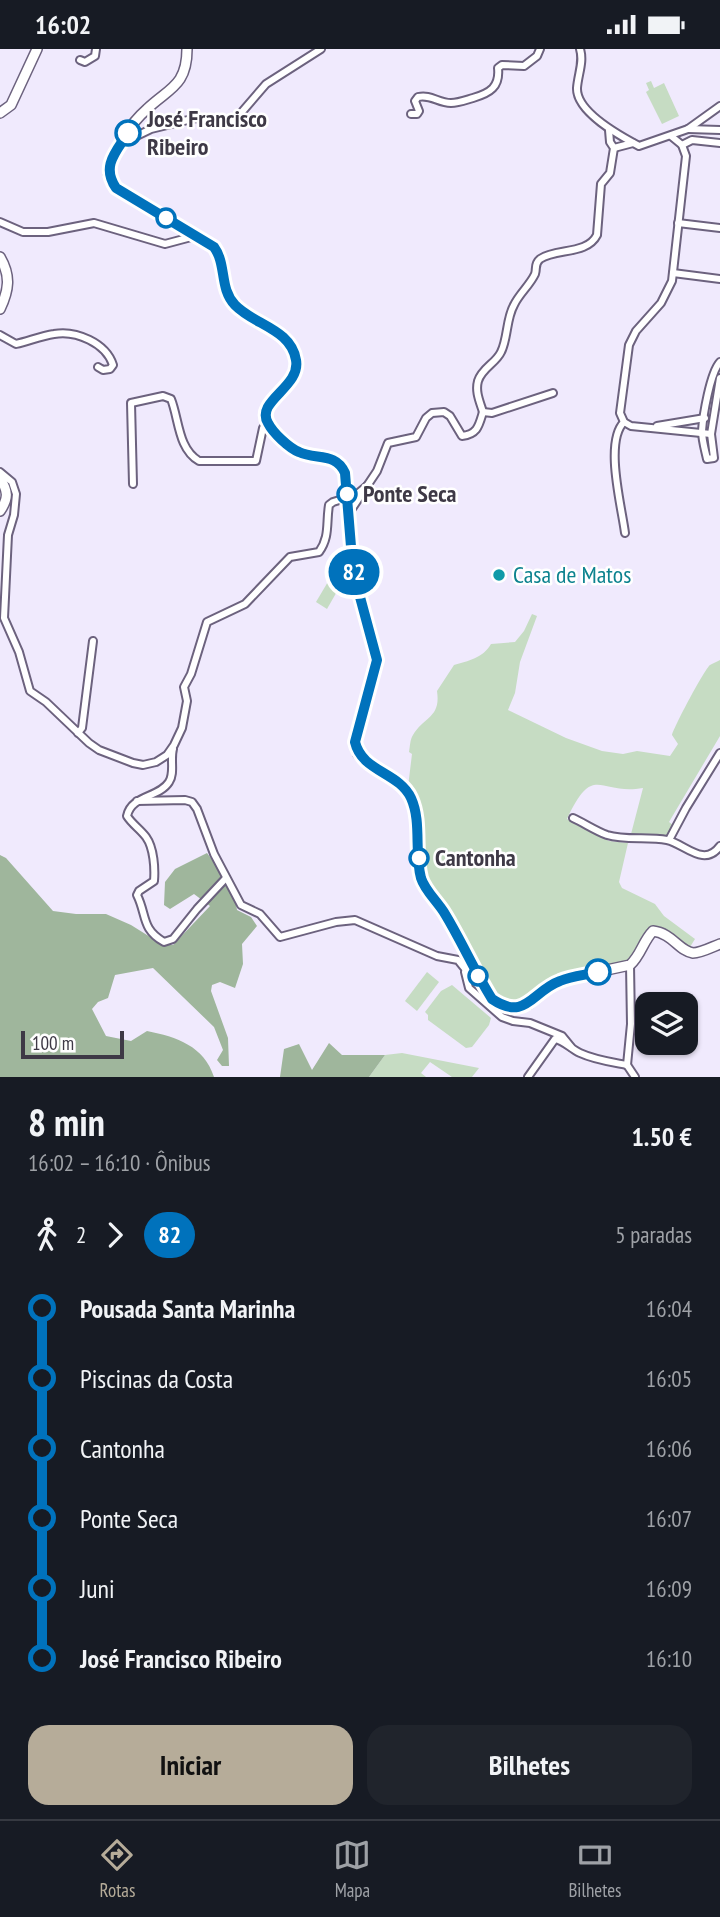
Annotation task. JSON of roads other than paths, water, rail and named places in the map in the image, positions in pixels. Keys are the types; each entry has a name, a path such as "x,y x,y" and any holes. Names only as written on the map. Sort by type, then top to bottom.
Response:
{"street":[{"path":"0,113 10,105 37,49"},
{"path":"80,60 85,62 94,56 96,49"},
{"path":"187,49 186,63 179,82 139,117 110,164 108,173 116,188 214,247 221,257 226,294 237,307 290,343 296,356 298,369 293,379 270,403 265,414 267,423 300,453 335,460 341,464 345,473 353,571 377,660 355,742 358,754 365,761 402,785 411,797 422,883 444,912 492,999 504,1007 529,1004 544,989 560,981 630,965 638,958 646,938 653,931 664,932 693,953 720,944"},
{"path":"122,143 151,129 196,118 226,122 235,120 267,84 321,49"},
{"path":"411,114 419,111 415,101 418,97 429,96 449,103 484,95 498,83 498,68 502,65 524,66 537,56 540,49"},
{"path":"580,49 582,56 576,91 578,98 609,130 636,144"},
{"path":"614,148 671,136 688,129 720,106"},
{"path":"688,129 720,130"},
{"path":"349,513 377,471 388,443 416,437 426,418 432,413 444,412 450,416 462,436 471,435 479,428 483,412 476,391 478,380 501,352 513,306 536,272 536,264 555,253 575,250 594,240 597,235 601,184 610,173 614,148 610,142 609,130"},
{"path":"671,136 682,145 686,156 673,273 666,294 636,331 629,345 620,413 624,422 631,426 711,434"},
{"path":"682,145 692,141 720,143"},
{"path":"0,222 23,232 48,232 94,223 165,244 197,235"},
{"path":"678,223 720,228"},
{"path":"0,257 7,269 9,283 0,309"},
{"path":"673,273 720,279"},
{"path":"0,335 16,344 57,333 90,339 110,355 113,365 110,369 103,370 98,367"},
{"path":"720,362 714,371 703,418 702,435 707,459 714,458 711,434 720,378"},
{"path":"483,412 492,413 553,393"},
{"path":"133,484 131,403 163,396 171,399 180,435 191,457 199,461 256,461 262,428 267,423"},
{"path":"648,428 703,418 713,419"},
{"path":"624,422 619,429 614,457 625,533"},
{"path":"0,472 12,482 16,494 8,535 4,618 19,652 30,691 99,750 133,763 143,765 156,762 167,755 174,745"},
{"path":"0,478 8,490 7,501 0,510"},
{"path":"226,878 173,939 164,942 152,935 137,895 154,881 151,850 147,838 127,816 128,809 168,784 172,776 174,745 186,713 184,687 191,674 207,622 245,604 290,558 319,552 328,535 329,505 348,499 368,485"},
{"path":"78,733 82,727 93,641"},
{"path":"669,840 685,808 720,753"},
{"path":"137,801 192,802 214,855 241,905 260,914 280,937 336,922 355,920 437,956 458,960 470,988 502,1017 530,1023 562,1036 571,1047"},
{"path":"573,818 609,835 669,840 696,854 707,856 715,853 720,846"},
{"path":"630,965 631,1024 627,1065 635,1077"},
{"path":"464,970 475,981 481,981"},
{"path":"527,1077 555,1039 562,1040 578,1053 627,1065"}],"place":[{"name":"José Francisco Ribeiro","path":"128,133"},
{"name":"Ponte Seca","path":"347,494"},
{"name":"Casa de Matos","path":"499,575"},
{"name":"Cantonha","path":"419,858"}]}
